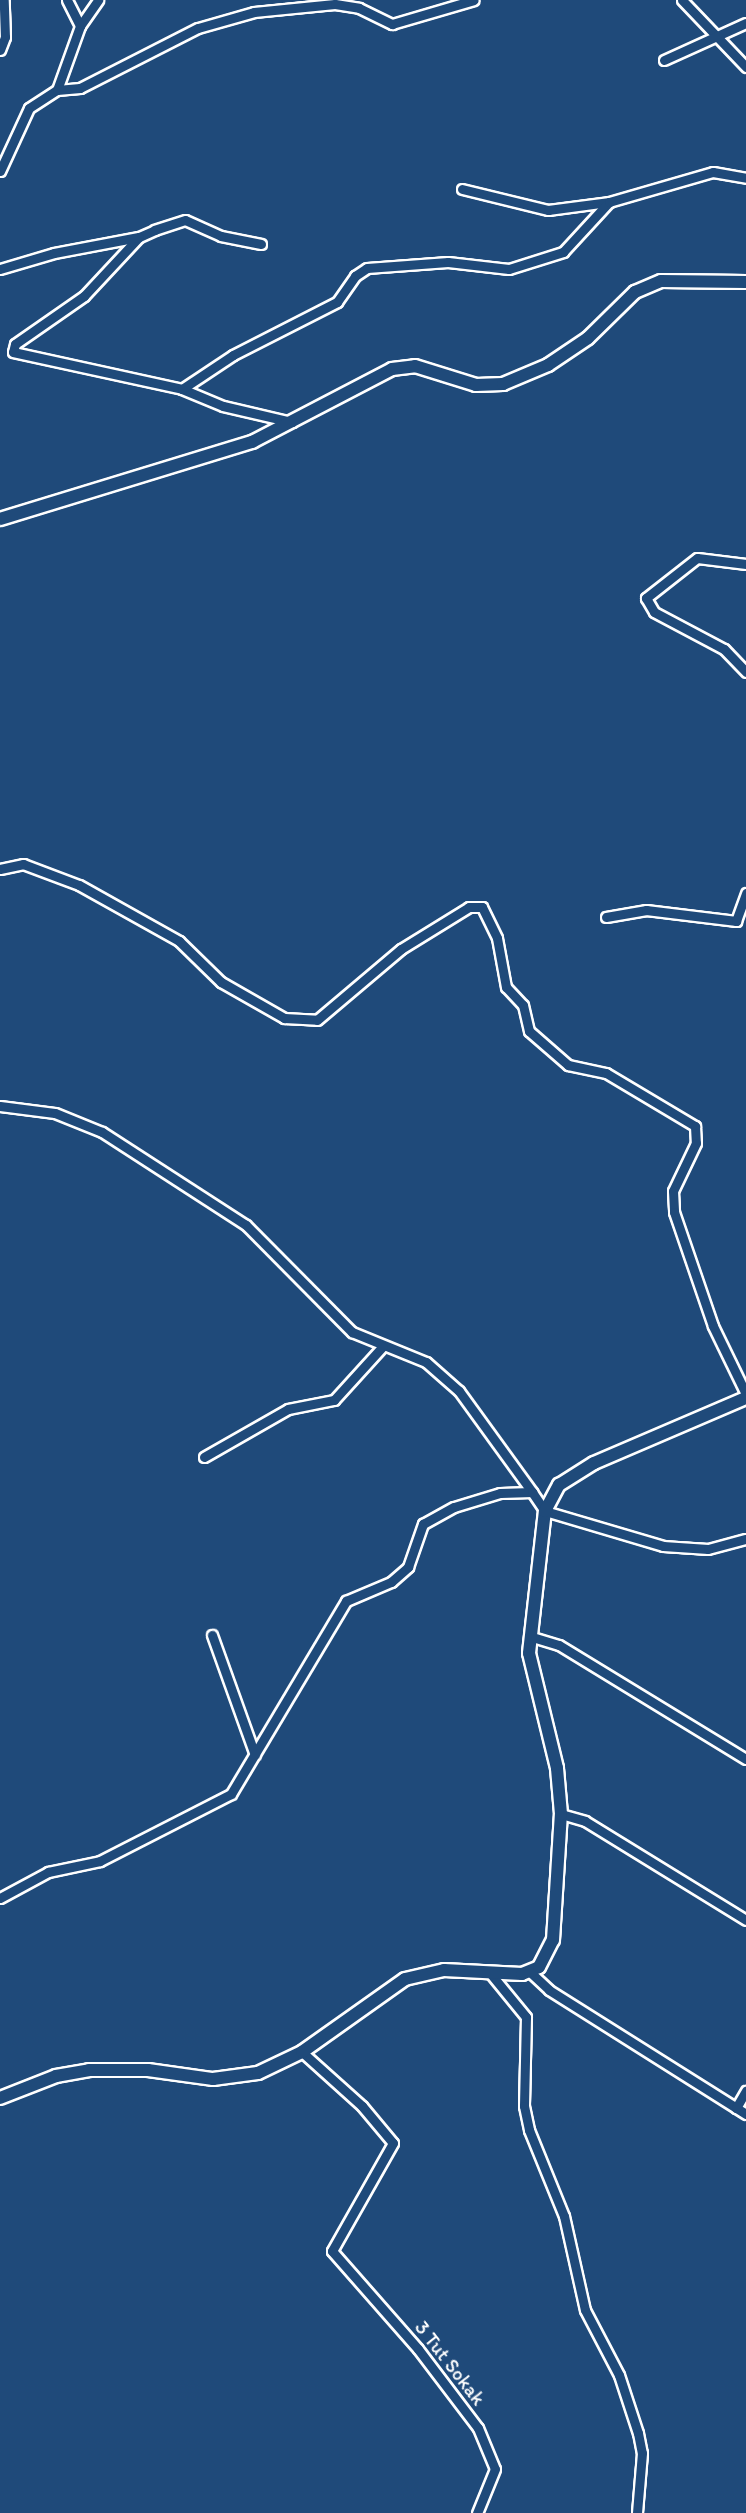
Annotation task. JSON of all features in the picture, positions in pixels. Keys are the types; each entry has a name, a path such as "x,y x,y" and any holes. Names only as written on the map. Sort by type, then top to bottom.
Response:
{"street":[{"path":"0,50 5,37 4,0"},
{"path":"67,0 80,26"},
{"path":"57,90 80,26 98,0"},
{"path":"0,171 29,108 57,90 80,88 198,28 254,12 335,4 359,8 392,24 474,0"},
{"path":"682,0 746,67"},
{"path":"664,60 746,23"},
{"path":"462,189 548,210 609,202 713,172 746,178"},
{"path":"182,389 233,355 337,302 355,276 367,268 448,261 509,269 563,252 609,202"},
{"path":"0,269 54,253 139,237 185,220 221,236 261,244"},
{"path":"139,237 84,296 15,344 13,352 182,389 223,406 294,422"},
{"path":"0,519 220,454 294,422 392,369 415,366 476,385 503,384 548,365 588,338 635,292 661,281 746,282"},
{"path":"746,564 697,558 646,598 654,612 724,649 746,672"},
{"path":"0,869 23,864 79,885 179,940 221,982 284,1018 317,1020 401,949 469,907 482,907 496,938 506,987 523,1005 529,1031 568,1065 606,1073 695,1126 696,1143 674,1191 674,1212 713,1326 746,1396 594,1463 560,1485 545,1511 529,1636 531,1672 553,1749 561,1814 553,1940 545,1960 530,1972 490,1973 444,1970 405,1979 302,2052 235,2078 89,2070 56,2076 0,2098"},
{"path":"606,917 646,910 736,921 746,893"},
{"path":"0,1106 55,1113 102,1131 246,1226 352,1332 382,1347 426,1362 459,1391 545,1511 663,1546 708,1549 746,1539"},
{"path":"204,1457 288,1409 334,1400 382,1347"},
{"path":"0,1898 48,1872 100,1861 231,1794 326,1627 346,1601 391,1582 408,1567 423,1524 463,1504 501,1493 532,1492"},
{"path":"212,1635 255,1755"},
{"path":"529,1636 559,1645 746,1759"},
{"path":"561,1814 585,1821 746,1920"},
{"path":"530,1972 549,1990 746,2114"},
{"path":"490,1973 526,2017 524,2106 529,2130 564,2216 585,2310 620,2375 638,2433 642,2453 637,2513"},
{"name":"3 Tut Sokak","path":"302,2052 362,2106 393,2143 332,2251 418,2349 478,2428 495,2469 477,2513"},
{"path":"736,2108 746,2091"}]}
